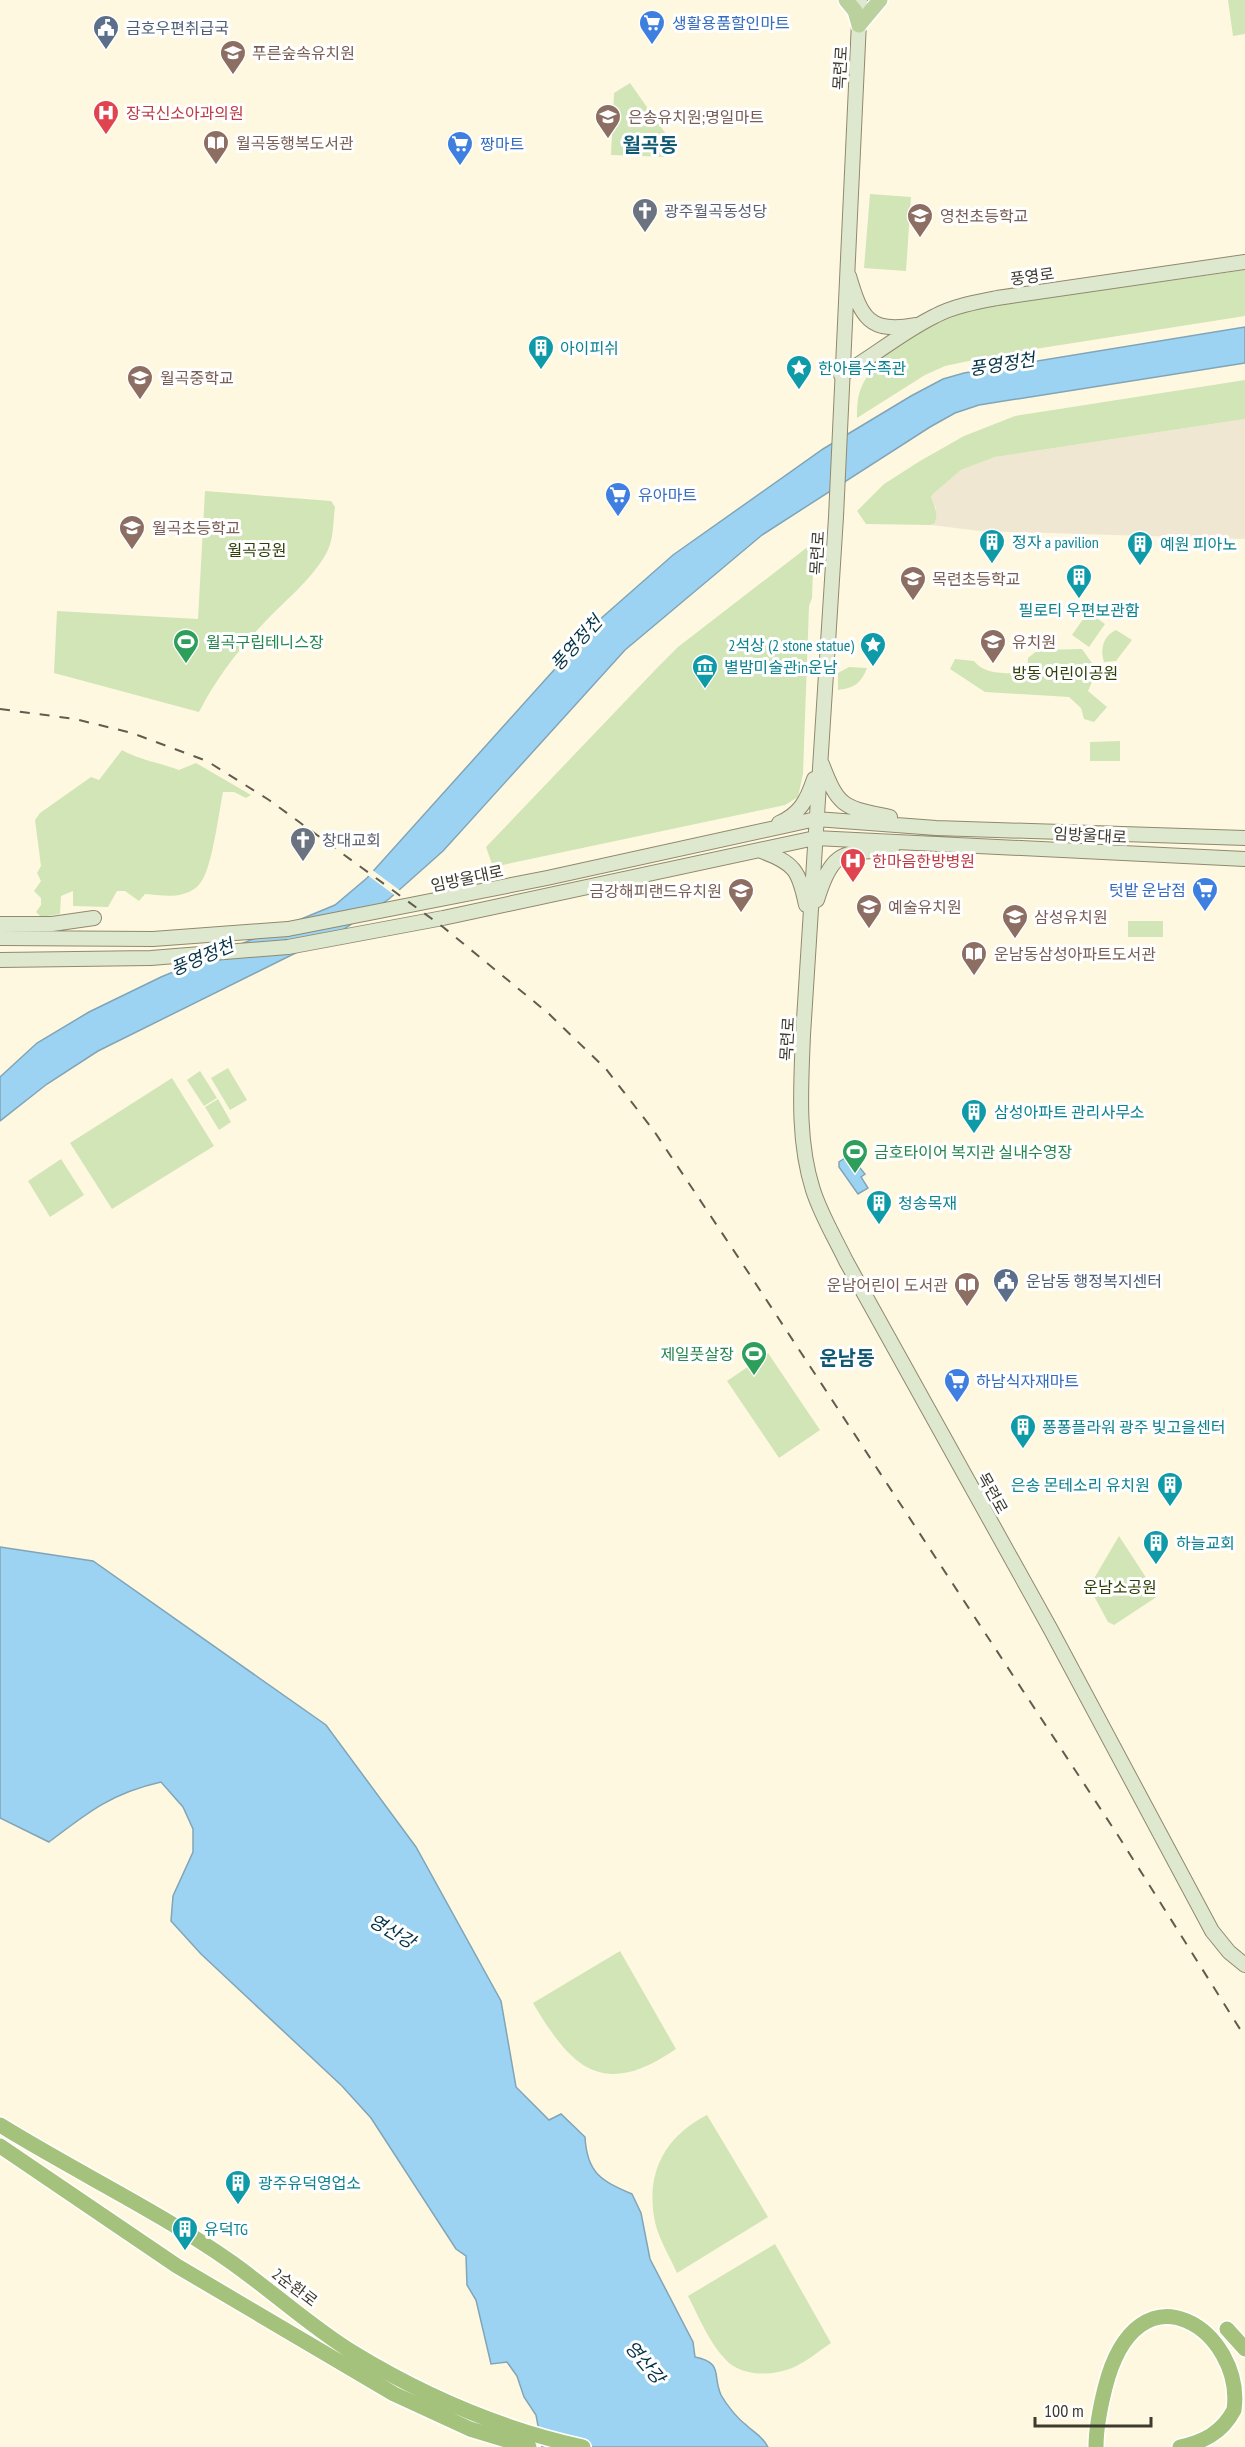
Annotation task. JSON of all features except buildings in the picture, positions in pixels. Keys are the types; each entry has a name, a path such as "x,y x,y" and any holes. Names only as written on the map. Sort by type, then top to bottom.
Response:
{"highway":[{"path":"0,2119 18,2136"},
{"name":"2순환로","path":"0,2125 158,2216 231,2262 350,2351 436,2398 501,2424 583,2447"},
{"path":"3,2148 177,2266 394,2394 470,2429 529,2447"},
{"path":"1090,2447 1094,2407 1104,2363 1125,2329 1154,2313 1183,2309 1201,2313 1227,2328 1245,2349"},
{"path":"1096,2447 1099,2413 1111,2365 1119,2349 1129,2336 1142,2326 1164,2318 1184,2317 1207,2325 1221,2334 1238,2360 1241,2390 1234,2411 1221,2428 1209,2438 1179,2447"}],"main road":[{"path":"846,0 855,11 859,26"},
{"name":"목련로","path":"860,0 836,517 816,819 801,1102 808,1171 822,1213 846,1261 1051,1630 1212,1931 1229,1952 1245,1965"},
{"path":"859,26 880,0"},
{"name":"풍영로","path":"841,375 920,324 936,315 962,306 997,298 1245,262"},
{"path":"846,263 859,308 867,319 884,328 920,324"},
{"path":"810,922 828,869 840,856 934,844 936,828 847,806 834,793 820,760"},
{"path":"760,831 787,820 800,810 808,796 820,760"},
{"name":"임방울대로","path":"0,938 153,939 288,929 547,878 816,819 936,828 1245,837"},
{"name":"임방울대로","path":"0,960 151,958 288,947 550,896 815,838 1245,859"},
{"path":"759,850 787,861 796,871 801,881 810,922"},
{"path":"0,924 38,924 94,918"}],"shaded area":[{"path":"1245,419 1245,539 980,531 931,525 936,519 936,508 931,497 933,494 961,470 995,457"}],"green space":[{"path":"1228,0 1245,0 1245,34 1233,36"},
{"path":"630,83 668,137 669,157 611,155 614,93"},
{"path":"870,194 911,197 906,271 864,268"},
{"path":"1245,270 1245,316 997,355 945,366 925,375 857,418 858,399 864,382 889,352 924,330 961,314 978,308"},
{"path":"1245,380 1245,419 995,457 961,470 933,494 931,497 936,516 935,523 931,525 866,524 857,511 884,484 920,461 964,436 1015,416"},
{"name":"월곡공원","path":"205,491 331,501 335,507 331,541 321,562 306,581 244,644 220,677 199,712 54,673 57,611 198,619"},
{"path":"814,542 812,598 809,606 803,774 798,797 785,805 493,867 486,847 657,668 678,647"},
{"path":"1088,612 1105,624 1089,647 1072,635"},
{"path":"1116,630 1132,640 1116,661 1104,662 1102,652 1105,639"},
{"name":"방동 어린이공원","path":"1082,649 1097,670 1088,691 1107,707 1094,722 1084,719 1081,708 1069,697 985,692 950,669 955,659 974,661 991,671 1027,673 1028,658 1038,650"},
{"path":"849,667 867,668 857,684 838,690 838,673"},
{"path":"1120,741 1120,761 1090,761 1090,742"},
{"path":"122,750 179,770 196,763 251,795 246,798 234,792 223,792 209,865 201,882 193,890 166,896 145,894 139,901 125,891 117,891 108,907 73,906 73,891 61,896 60,914 41,917 36,912 41,905 41,898 34,891 41,881 37,873 41,866 35,820 40,813 91,777 99,780"},
{"path":"1128,921 1163,921 1163,937 1128,937"},
{"path":"228,1068 247,1100 230,1110 211,1078"},
{"path":"200,1071 217,1098 204,1106 187,1080"},
{"path":"172,1078 214,1146 112,1209 70,1143"},
{"path":"218,1099 231,1122 219,1130 205,1107"},
{"path":"61,1159 84,1195 50,1217 28,1181"},
{"path":"768,1353 820,1430 779,1458 727,1381"},
{"name":"운남소공원","path":"1119,1536 1158,1596 1114,1625 1108,1622 1089,1587"},
{"path":"620,1951 676,2049 650,2064 628,2072 609,2074 592,2070 576,2060 547,2026 533,2003"},
{"path":"707,2115 768,2217 677,2273 655,2222 653,2188 661,2159 669,2146 679,2134"},
{"path":"775,2244 831,2343 807,2360 784,2371 758,2373 740,2370 726,2360 714,2346 688,2296"}],"water":[{"path":"1245,327 1245,363 979,405 955,413 930,427 762,535 625,650 443,851 389,899 344,929 98,1051 47,1084 0,1121 0,1077 37,1043 89,1012 161,977 335,905 367,878 598,621 673,555 823,449 943,379 964,373"},
{"name":"금호타이어 복지관 실내수영장","path":"845,1158 856,1170 860,1168 865,1174 861,1177 868,1188 858,1194 839,1167 839,1162"},
{"name":"영산강","path":"0,1547 93,1561 326,1725 416,1847 501,2001 516,2087 549,2120 561,2114 585,2137 589,2160 598,2174 612,2185 632,2194 641,2213 650,2259 693,2342 695,2357 714,2366 721,2395 739,2418 768,2447 542,2447 536,2415 524,2397 517,2376 507,2362 491,2364 476,2300 467,2285 466,2256 456,2249 371,2118 342,2086 201,1954 171,1921 173,1896 193,1852 193,1829 183,1807 161,1782 114,1798 49,1842 0,1818"}],"pier":[{"path":"371,869 402,892 397,897 366,874"}],"railway":[{"path":"0,709 75,719 132,733 207,761 269,800 443,927 548,1013 606,1069 654,1131 752,1278 1119,1837 1245,2037"}],"place":[{"name":"생활용품할인마트","path":"652,46"},
{"name":"금호우편취급국","path":"106,51"},
{"name":"푸른숲속유치원","path":"233,76"},
{"name":"장국신소아과의원","path":"106,136"},
{"name":"은송유치원;명일마트","path":"608,140"},
{"name":"월곡동행복도서관","path":"216,166"},
{"name":"짱마트","path":"460,167"},
{"name":"광주월곡동성당","path":"645,234"},
{"name":"영천초등학교","path":"920,239"},
{"name":"아이피쉬","path":"541,371"},
{"name":"한아름수족관","path":"799,391"},
{"name":"월곡중학교","path":"140,401"},
{"name":"유아마트","path":"618,518"},
{"name":"월곡초등학교","path":"132,551"},
{"name":"정자 a pavilion","path":"992,565"},
{"name":"예원 피아노","path":"1140,567"},
{"name":"필로티 우편보관함","path":"1079,600"},
{"name":"목련초등학교","path":"913,602"},
{"name":"월곡구립테니스장","path":"186,665"},
{"name":"유치원","path":"993,665"},
{"name":"2석상 (2 stone statue)","path":"873,668"},
{"name":"별밤미술관in운남","path":"705,690"},
{"name":"창대교회","path":"303,863"},
{"name":"한마음한방병원","path":"853,884"},
{"name":"텃밭 운남점","path":"1205,913"},
{"name":"금강해피랜드유치원","path":"741,914"},
{"name":"예술유치원","path":"869,930"},
{"name":"삼성유치원","path":"1015,940"},
{"name":"운남동삼성아파트도서관","path":"974,977"},
{"name":"삼성아파트 관리사무소","path":"974,1135"},
{"name":"금호타이어 복지관 실내수영장","path":"855,1175"},
{"name":"청송목재","path":"879,1226"},
{"name":"운남동 행정복지센터","path":"1006,1304"},
{"name":"운남어린이 도서관","path":"967,1308"},
{"name":"제일풋살장","path":"754,1377"},
{"name":"하남식자재마트","path":"957,1404"},
{"name":"퐁퐁플라워 광주 빛고을센터","path":"1023,1450"},
{"name":"은송 몬테소리 유치원","path":"1170,1508"},
{"name":"하늘교회","path":"1156,1566"},
{"name":"광주유덕영업소","path":"238,2206"},
{"name":"유덕TG","path":"185,2252"}],"district":[{"name":"월곡동","path":"650,145"},
{"name":"운남동","path":"847,1358"}],"water label":[{"name":"풍영정천","path":"1002,364"},
{"name":"풍영정천","path":"576,643"},
{"name":"풍영정천","path":"202,957"}]}
